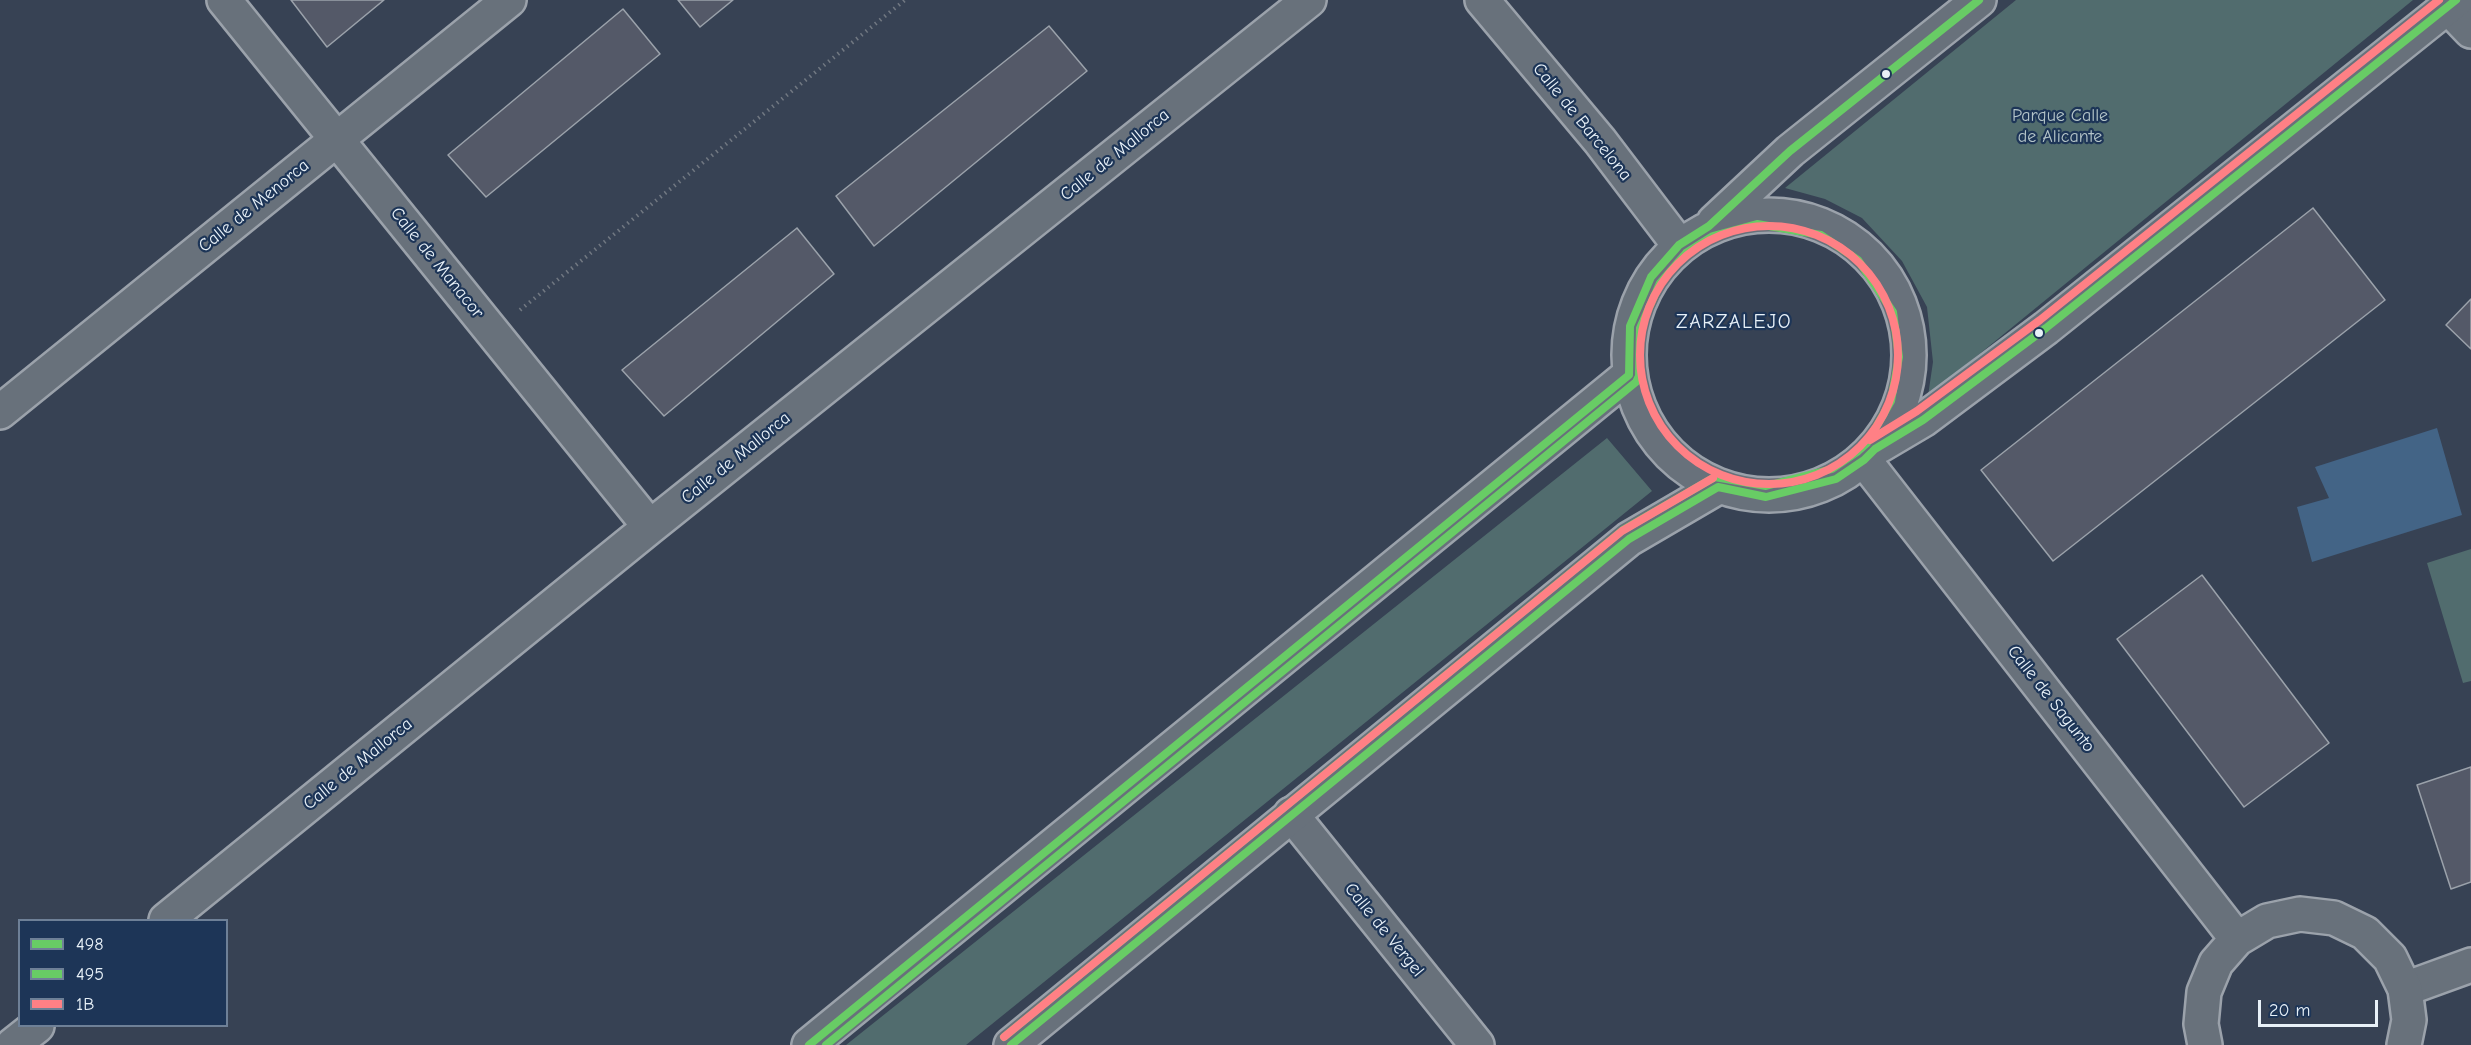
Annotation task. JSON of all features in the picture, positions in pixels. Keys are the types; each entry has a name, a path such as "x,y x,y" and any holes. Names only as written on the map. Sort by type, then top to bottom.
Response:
{"street":[{"name":"Calle de Manacor","path":"224,0 650,526"},
{"name":"Calle de Menorca","path":"0,412 509,0"},
{"name":"Calle de Mallorca","path":"168,919 650,526 1309,0"},
{"name":"Calle de Barcelona","path":"1482,0 1600,141 1679,245"},
{"path":"1979,0 1790,151 1709,226 1679,245 1651,277 1630,326 1629,375 1640,414 1669,454 1718,487 1766,496 1836,479 1869,454 1923,420 2046,328 2452,4 2471,31"},
{"path":"1709,226 1756,213 1826,225 1866,252 1903,308 1910,357 1901,405 1869,454"},
{"path":"808,1045 1629,375"},
{"name":"Calle de Sagunto","path":"1869,454 2237,939"},
{"path":"1011,1045 1629,538 1718,487"},
{"name":"Calle de Vergel","path":"1292,814 1477,1045"},
{"path":"2205,1045 2201,1024 2204,992 2216,963 2237,939 2267,921 2301,914 2334,918 2366,933 2390,958 2405,989 2409,1020 2404,1045"},
{"path":"2405,989 2471,965"},
{"path":"13,1045 36,1027"}],"path":[{"path":"493,332 905,0"}],"green space":[{"name":"Parque Calle de Alicante","path":"2016,0 2413,0 1928,396 1933,362 1927,307 1902,261 1862,218 1825,199 1785,188"},
{"path":"1607,438 1652,491 966,1045 846,1045"},
{"path":"2471,549 2471,681 2463,683 2427,563"}],"water":[{"path":"2437,428 2462,515 2312,562 2297,507 2329,498 2315,467"}],"building":[{"path":"291,0 384,0 327,47"},
{"path":"678,0 733,0 700,27"},
{"path":"623,9 660,54 486,197 448,155"},
{"path":"1049,26 1087,71 874,246 836,196"},
{"path":"2313,208 2385,300 2053,561 1981,470"},
{"path":"797,228 834,274 664,416 622,370"},
{"path":"2471,299 2471,349 2446,325"},
{"path":"2202,575 2329,743 2244,807 2117,639"},
{"path":"2471,767 2471,882 2451,889 2417,785"}],"transit line":[{"name":"498","path":"809,1045 1629,375 1630,326 1651,277 1679,245 1709,226 1790,151 1979,0"},
{"name":"1B","path":"1870,440 1917,411 2040,320 2439,0"},
{"name":"498","path":"1011,1045 1629,539 1718,487 1766,497 1836,479 1864,460 1875,449 1923,420 2046,328 2456,0"},
{"name":"495","path":"826,1045 1636,382 1639,376 1640,328 1660,283 1686,253 1713,236 1757,224 1821,235 1858,260 1893,312 1899,357 1891,401 1867,443 1832,469 1766,486 1715,477 1623,530 1004,1037"},
{"name":"1B","path":"1756,226 1782,226 1807,231 1830,241 1851,255 1869,273 1883,294 1893,317 1898,355 1893,393 1883,416 1869,437 1851,455 1830,469 1807,479 1782,484 1756,484 1731,479 1708,469 1687,455 1669,437 1655,416 1645,393 1640,368 1640,342 1645,317 1655,294 1669,273 1687,255 1708,241 1731,231 1756,226"},
{"name":"1B","path":"1004,1037 1622,531 1713,478"}],"district":[{"name":"ZARZALEJO","path":"1734,322"}]}
